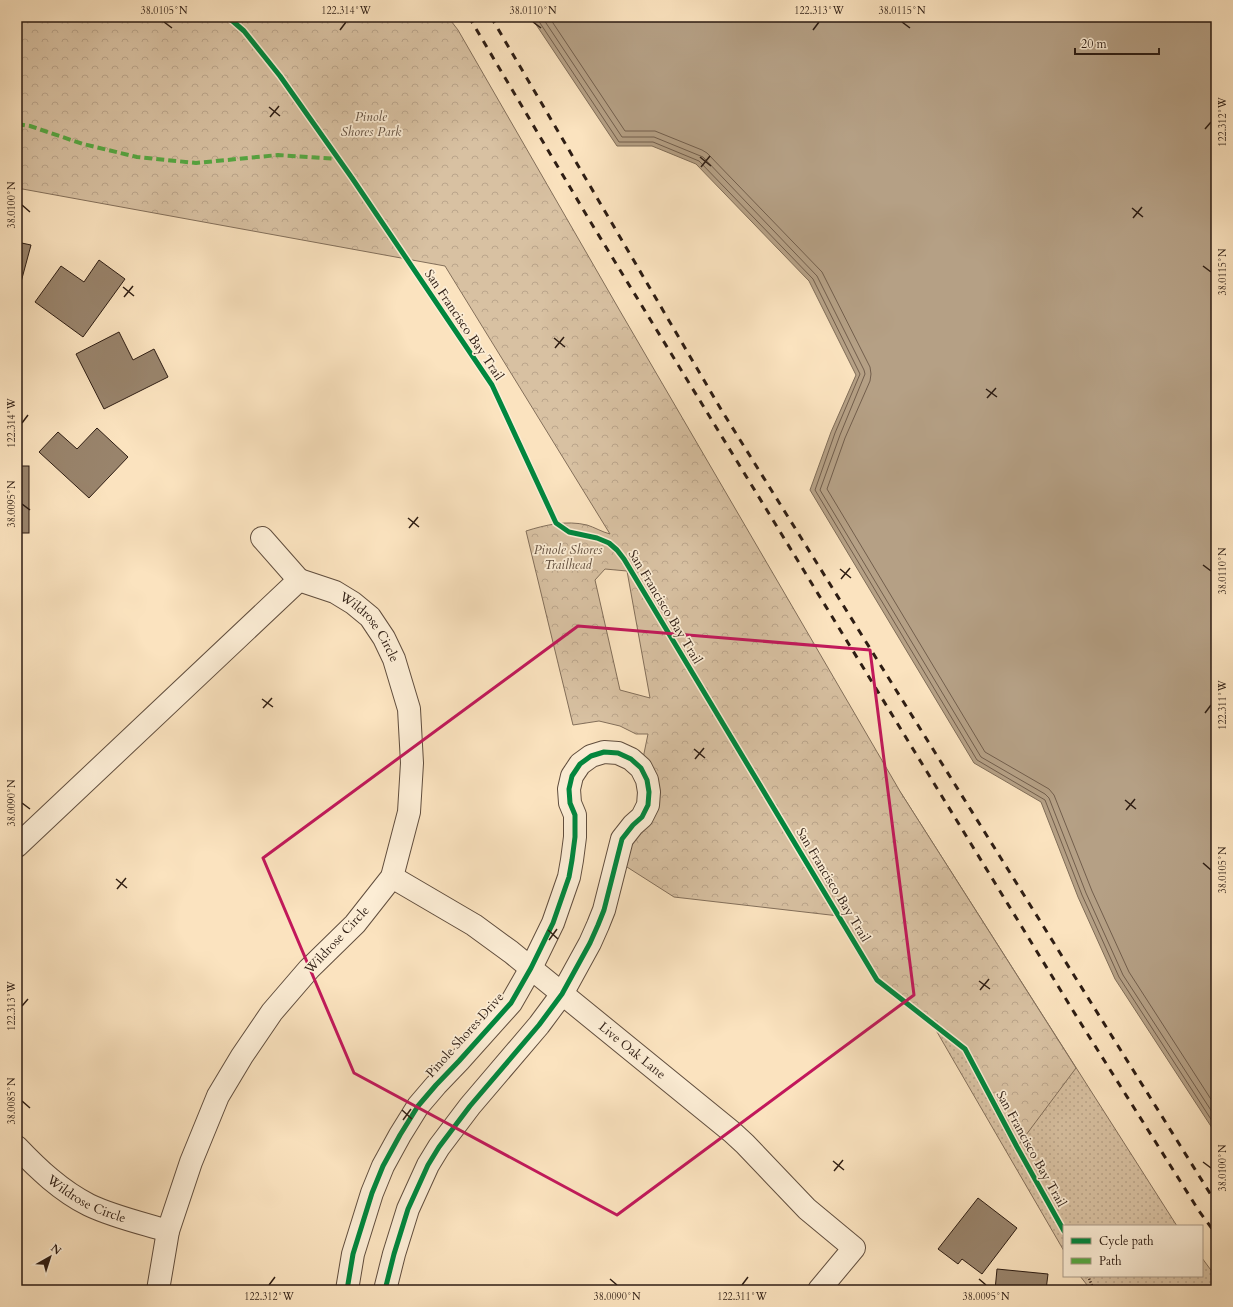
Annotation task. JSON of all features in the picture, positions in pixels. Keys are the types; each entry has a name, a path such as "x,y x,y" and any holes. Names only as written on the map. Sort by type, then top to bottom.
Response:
{"street":[{"path":"17,846 299,580 262,538"},
{"name":"Wildrose Circle","path":"158,1290 168,1231 191,1162 218,1096 242,1056 272,1012 309,970 355,924 392,877 409,812 412,763 409,709 394,659 384,638 370,618 353,603 335,592 299,580"},
{"name":"Pinole Shores Drive","path":"347,1290 353,1254 372,1193 383,1166 400,1135 418,1106 436,1084 459,1061 511,1003 531,968 553,923 569,877 575,837 575,816 570,803 568,789 572,776 580,764 591,756 604,752 618,753 631,759 641,768 647,780 649,792 648,805 642,817 633,825 622,839 604,910 598,925 590,943 562,994 539,1025 455,1124 436,1153 419,1184 402,1226 385,1290"},
{"name":"Live Oak Lane","path":"392,877 474,925 531,968 732,1132 807,1209 854,1248 819,1290"},
{"name":"Wildrose Circle","path":"17,1147 37,1168 63,1190 89,1205 168,1231"}],"path":[{"path":"1088,1277 1094,1290"}],"highlighted area":[{"path":"578,626 870,650 914,995 617,1215 354,1073 263,858"}],"green space":[{"path":"17,17 448,17 458,30 901,793 1076,1068 1017,1147 965,1049 877,980 839,916 674,897 616,860 642,817 641,768 648,734 636,734 620,726 599,721 573,725 526,531 548,525 571,523 587,525 610,534 445,266 17,188","holes":["605,569 627,571 650,698 620,690 595,580"]},
{"path":"544,354 901,793 1176,1225 1063,1225 1063,1249"},
{"path":"1203,1259 1216,1277 1216,1290 1091,1290 1081,1277 1203,1277"}],"water":[{"path":"531,17 1216,17 1216,1134 1115,979 1078,897 1041,802 974,763 810,490 831,432 856,375 809,281 696,164 652,146 617,146"}],"building":[{"path":"17,242 31,245 17,297"},
{"path":"99,260 125,279 83,337 35,302 61,266 84,282"},
{"path":"119,332 133,360 154,349 168,377 104,409 76,354"},
{"path":"97,428 128,457 89,498 39,452 58,432 77,449"},
{"path":"17,466 29,466 29,533 17,533"},
{"path":"978,1198 1017,1228 982,1274 962,1259 958,1264 938,1249"},
{"path":"997,1269 1048,1274 1046,1290 995,1290"}],"railway":[{"path":"469,17 590,221 1080,1022 1199,1211 1216,1234"},
{"path":"491,17 722,411 1216,1203"}],"marked path":[{"path":"17,124 30,126 83,144 137,157 196,163 278,155 338,159"}],"cycle path":[{"name":"San Francisco Bay Trail","path":"228,17 244,31 280,76 352,178 492,385 556,523 569,532 597,538 609,543 624,559 877,980 965,1049 1063,1229"},
{"path":"347,1290 353,1254 372,1193 383,1166 400,1135 418,1106 511,1003 531,968 553,923 569,877 575,837 575,815 570,803 569,789 572,776 580,764 591,756 604,752 618,753 631,759 641,768 647,780 649,792 648,805 642,817 633,825 622,839 604,910 598,925 590,943 562,994 539,1025 470,1106 439,1147 428,1165 408,1209 385,1290"}],"park label":[{"name":"Pinole Shores Park","path":"371,124"},
{"name":"Pinole Shores Trailhead","path":"568,558"}]}
